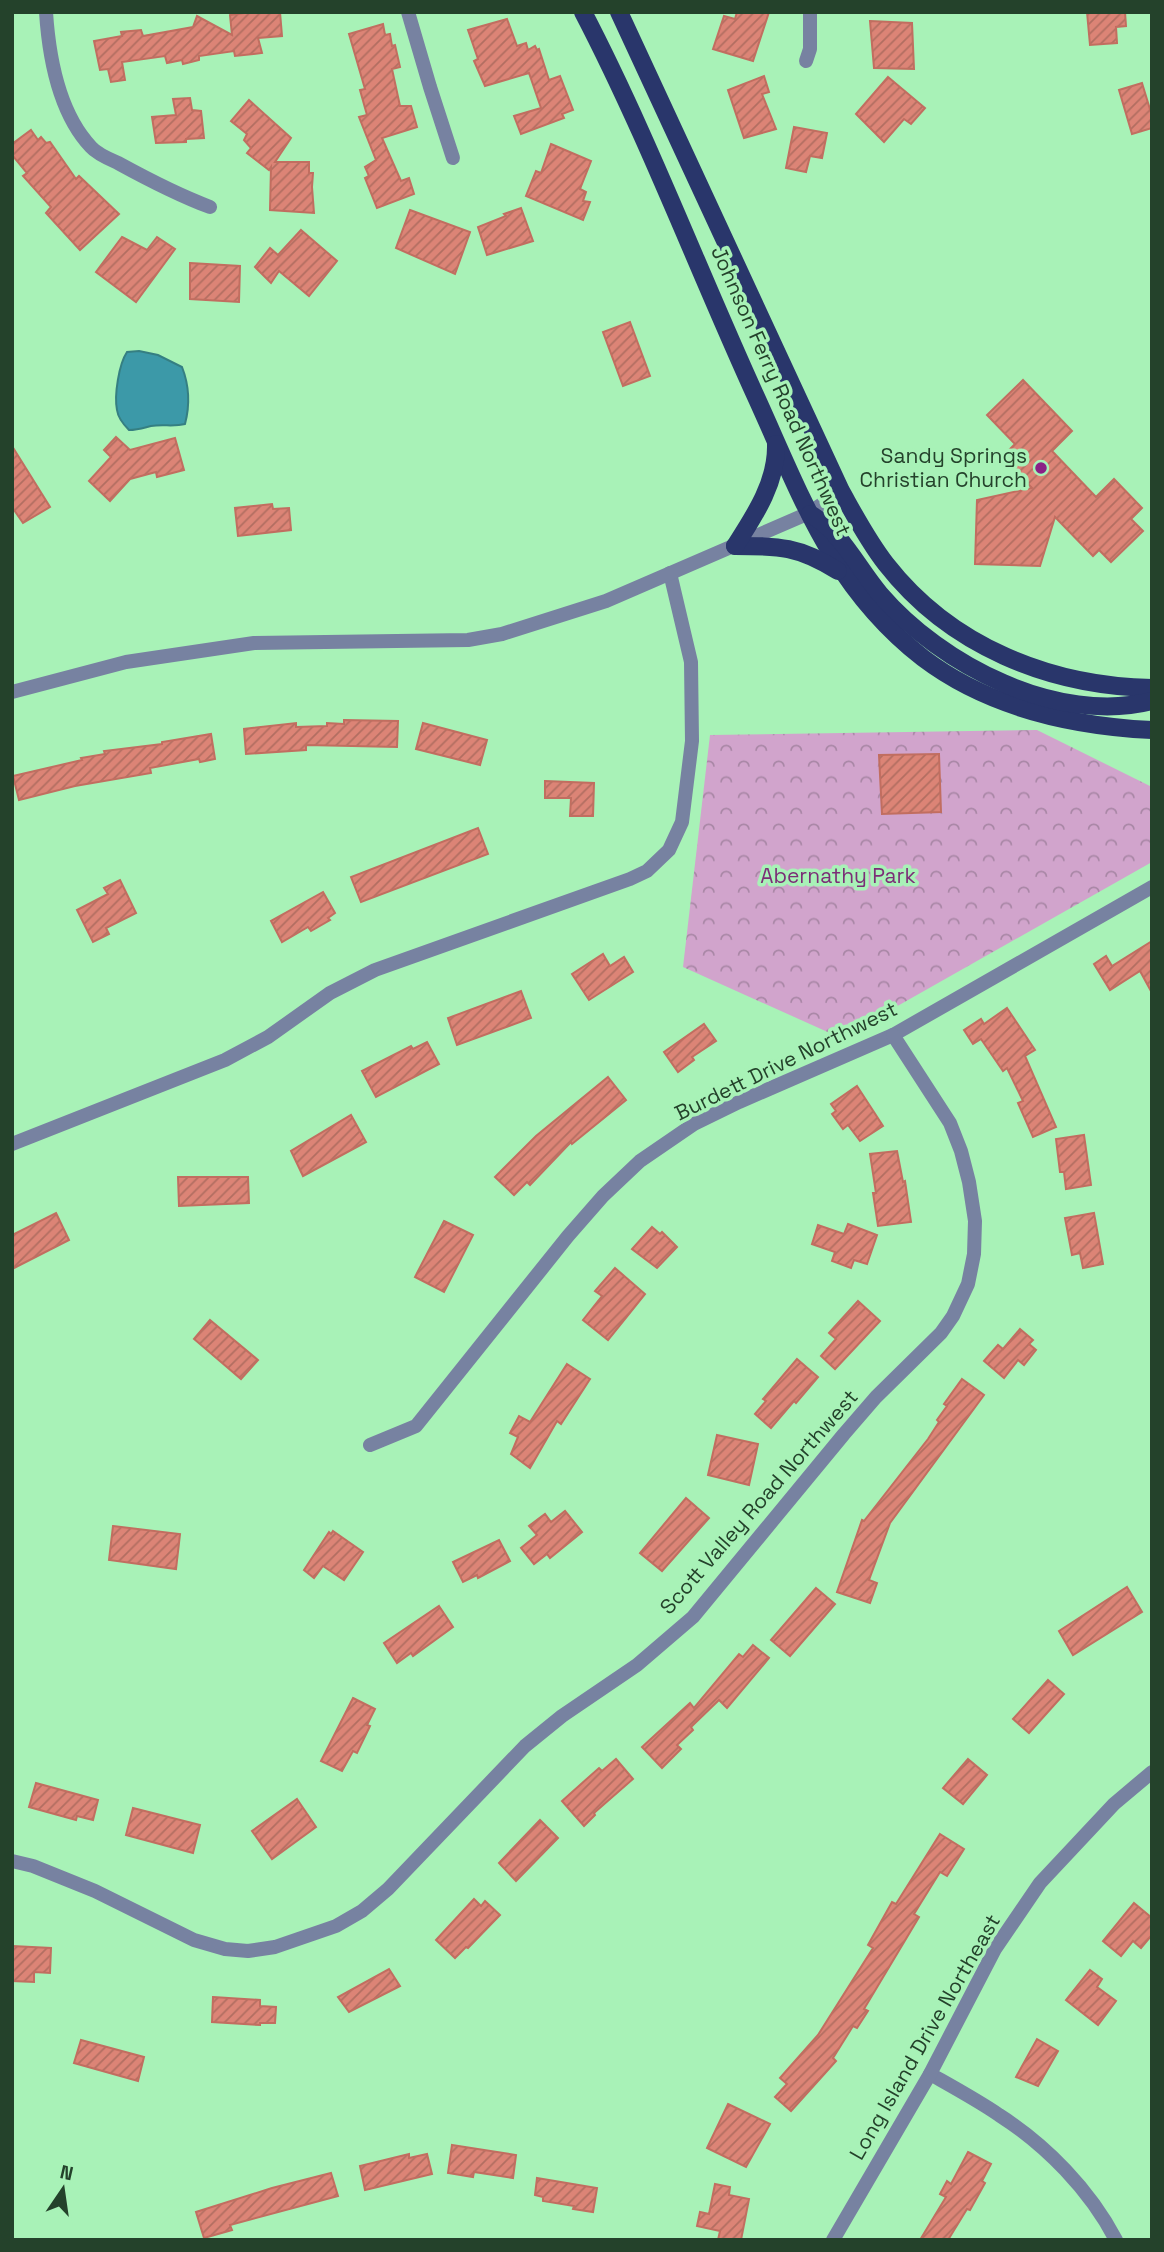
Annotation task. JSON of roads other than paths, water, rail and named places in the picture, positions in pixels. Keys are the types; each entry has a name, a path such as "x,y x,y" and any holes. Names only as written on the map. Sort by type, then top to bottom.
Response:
{"main road":[{"name":"Johnson Ferry Road Northwest","path":"583,12 618,83 808,513 830,554 870,609 923,658 976,690 1008,704 1044,716 1083,724 1152,730"},
{"name":"Johnson Ferry Road Northwest","path":"619,12 841,491 863,531 896,576 930,610 962,634 1009,660 1059,677 1108,685 1152,688"},
{"path":"735,546 767,490 775,463 775,440"},
{"path":"808,513 836,533 867,578 894,610 921,633 967,665 1021,690 1064,703 1101,707 1152,701"},
{"path":"735,546 786,548 815,558 845,576"}],"street":[{"path":"46,12 48,46 62,94 73,124 93,150 178,195 210,206"},
{"path":"408,12 453,158"},
{"path":"806,61 810,49 810,12"},
{"path":"12,692 126,662 254,643 468,640 502,634 606,601 808,513 841,491"},
{"path":"12,1144 225,1060 268,1037 330,993 375,970 647,871 668,850 682,822 692,741 691,662 670,573"},
{"name":"Burdett Drive Northwest","path":"370,1445 416,1426 569,1236 603,1196 640,1161 694,1124 893,1035 1152,887"},
{"name":"Scott Valley Road Northwest","path":"12,1861 33,1866 95,1891 194,1940 225,1949 248,1951 275,1947 336,1926 388,1889 525,1746 562,1716 637,1665 693,1617 876,1397 941,1333 953,1316 968,1284 974,1254 975,1221 970,1182 961,1152 950,1123 893,1035"},
{"name":"Long Island Drive Northeast","path":"833,2240 930,2074 995,1949 1040,1883 1114,1804 1152,1772"},
{"path":"930,2074 1000,2116 1039,2145 1081,2188 1116,2240"}],"water":[{"path":"139,351 158,355 182,367 188,395 185,424 155,425 129,430 121,421 116,404 120,372 127,352"}],"place":[{"name":"Sandy Springs Christian Church","path":"1041,468"}],"park label":[{"name":"Abernathy Park","path":"838,876"}]}
